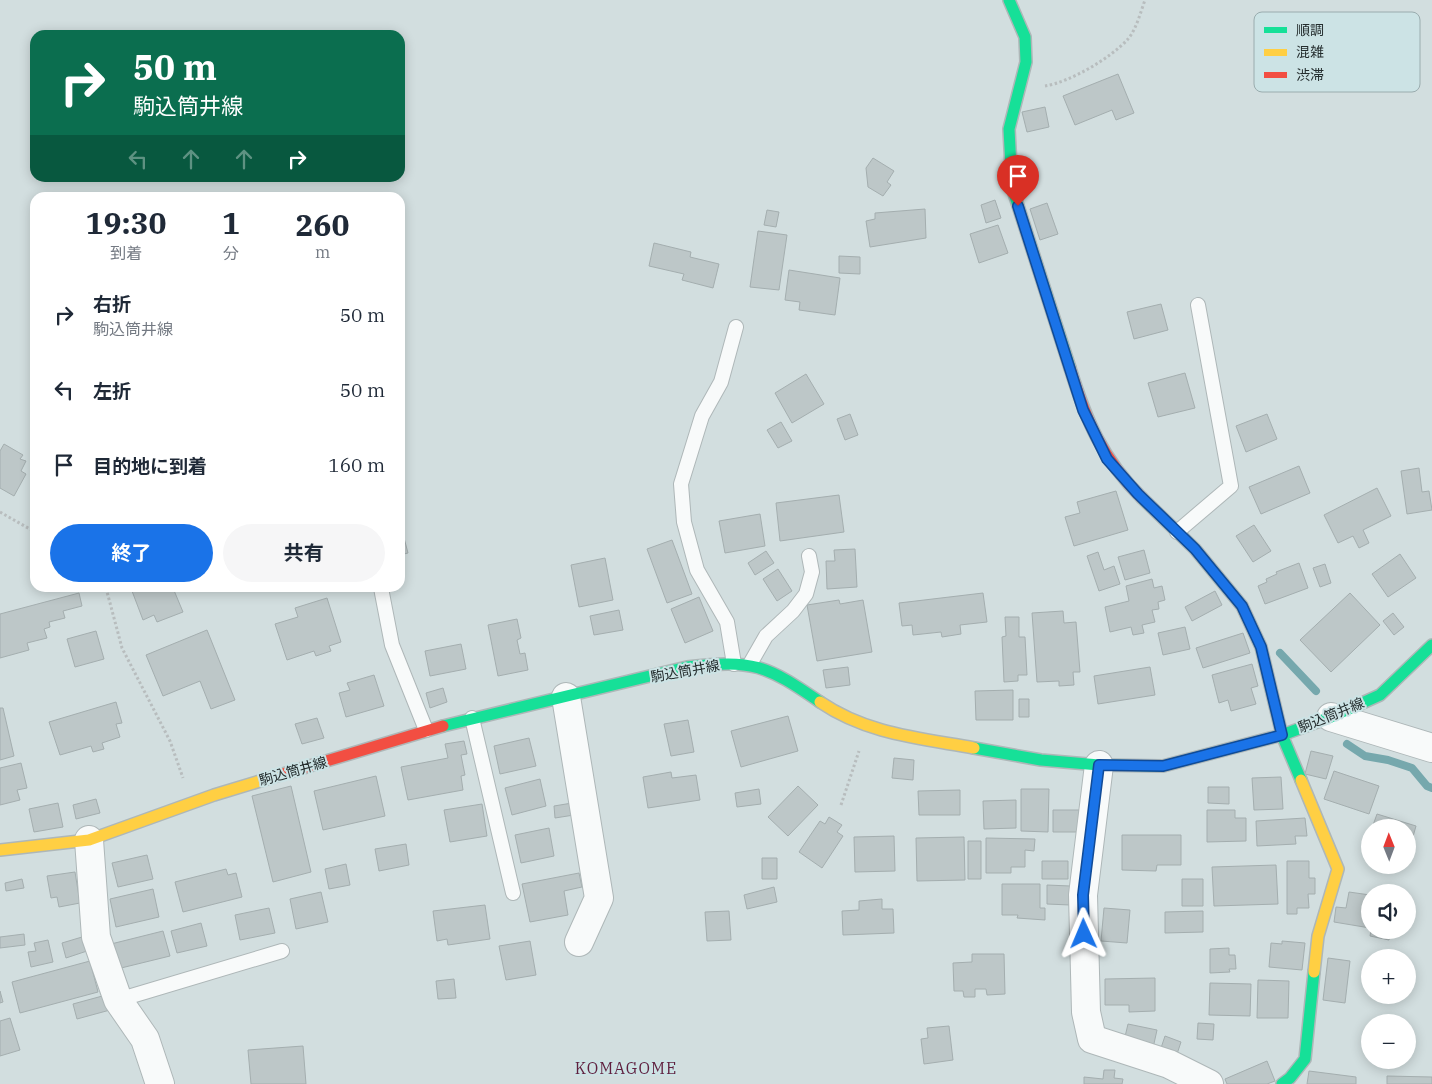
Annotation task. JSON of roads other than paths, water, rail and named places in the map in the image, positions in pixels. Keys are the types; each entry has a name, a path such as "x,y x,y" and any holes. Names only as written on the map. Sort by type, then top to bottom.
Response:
{"main road":[{"path":"1009,0 1025,37 1026,62 1009,129 1012,187 1083,410 1107,459 1138,494 1195,549 1242,606 1261,647 1282,735 1338,869 1318,936 1305,1059 1290,1078 1282,1084"},
{"name":"駒込筒井線","path":"0,850 88,840 192,803 426,730 687,668 718,663 750,664 779,674 838,714 868,726 1041,760 1099,765 1163,766 1282,735 1331,717 1380,695 1432,646"}],"street":[{"path":"566,697 599,898 578,942"},
{"path":"1331,717 1432,748"},
{"path":"1099,765 1083,895 1086,1012 1092,1039 1169,1064 1209,1084"},
{"path":"88,840 96,937 118,1000 145,1039 160,1084"}],"lane":[{"path":"1177,532 1231,486 1198,305"},
{"path":"734,664 727,622 696,570 684,522 681,484 702,416 721,382 736,327"},
{"path":"750,664 766,636 793,612 806,594 812,572 809,556"},
{"path":"383,592 392,645 426,730"},
{"path":"472,718 513,893"},
{"path":"118,1000 282,951"}],"waterway":[{"path":"1280,653 1316,691"},
{"path":"1347,744 1365,756 1388,760 1412,768 1427,786 1432,788"}],"district":[{"name":"KOMAGOME","path":"626,1068"}]}
